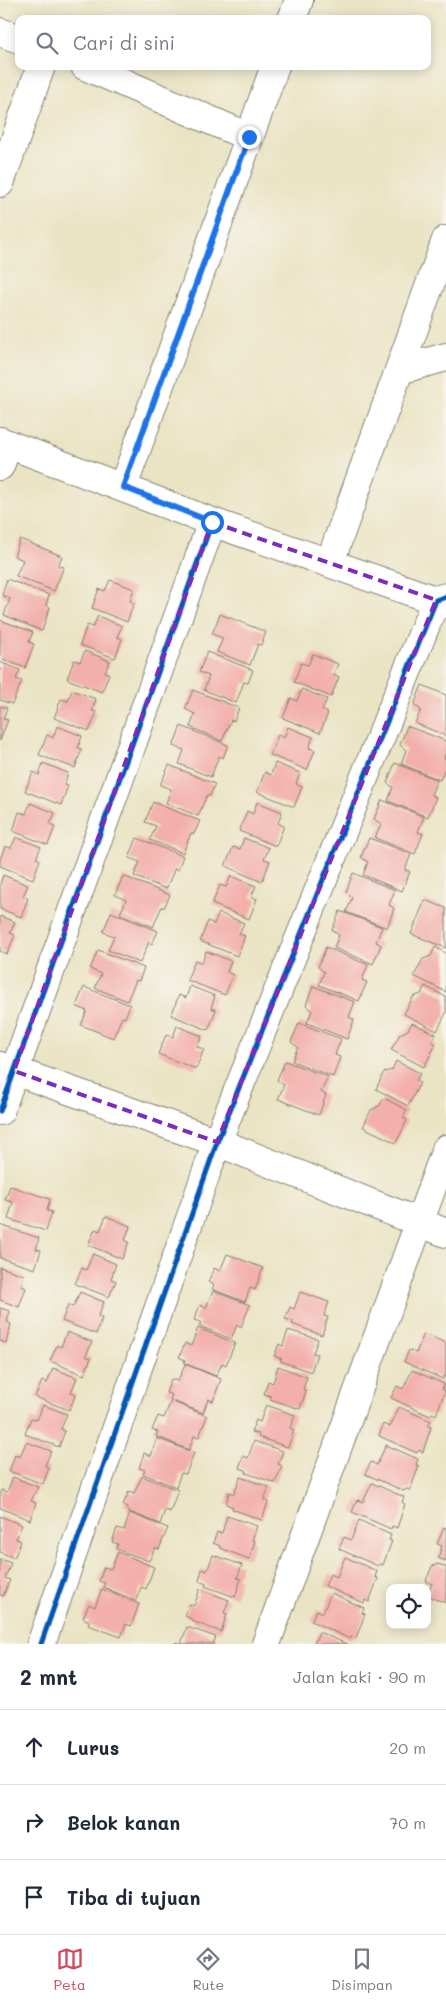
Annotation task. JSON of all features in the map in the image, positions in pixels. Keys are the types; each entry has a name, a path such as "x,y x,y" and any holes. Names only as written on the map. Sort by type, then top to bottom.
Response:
{"street":[{"path":"293,15 299,0"},
{"path":"0,32 15,38"},
{"path":"0,183 40,70"},
{"path":"93,70 249,137"},
{"path":"123,487 274,70"},
{"path":"330,562 446,240"},
{"path":"399,370 446,357"},
{"path":"2,450 123,487 212,522 443,600 217,1142 41,1644"},
{"path":"0,1111 7,1069 212,522"},
{"path":"7,1069 217,1142 446,1233"},
{"path":"266,1644 446,1149"}],"highlighted area":[{"path":"212,522 436,600 217,1142 14,1071"}],"building":[{"path":"20,539 62,556 58,566 64,567 54,591 16,576 23,560 14,556"},
{"path":"7,579 49,595 46,605 50,607 42,631 4,615 10,599 2,595"},
{"path":"110,580 134,589 130,601 134,603 127,622 92,608 99,589 105,591"},
{"path":"220,614 266,632 261,645 258,644 250,665 217,652 223,638 212,634"},
{"path":"98,616 122,626 117,637 122,639 115,658 80,645 87,625 93,627"},
{"path":"0,620 33,632 29,642 34,644 25,668 0,658"},
{"path":"85,651 110,661 105,672 109,674 102,692 67,679 74,660 80,662"},
{"path":"207,652 253,670 248,683 244,682 236,703 204,690 209,676 199,672"},
{"path":"313,654 338,664 333,675 339,677 331,697 294,682 301,663 308,665"},
{"path":"0,662 20,670 16,679 22,681 12,704 0,700"},
{"path":"422,685 446,695 446,736 415,723 421,710 414,705"},
{"path":"302,689 327,699 322,710 328,713 320,733 283,718 291,698 297,701"},
{"path":"72,690 96,699 92,711 97,712 89,731 54,718 61,699 68,701"},
{"path":"193,690 239,708 234,721 231,720 222,741 190,727 195,714 185,709"},
{"path":"0,706 7,708 3,719 8,720 0,741"},
{"path":"57,726 82,736 78,748 82,749 75,768 39,755 47,735 53,738"},
{"path":"181,726 228,745 223,758 219,756 211,777 179,764 184,750 173,746"},
{"path":"407,726 446,741 444,758 446,759 446,766 440,780 401,764 406,750 400,745"},
{"path":"288,727 313,737 309,748 315,750 307,770 270,755 278,735 284,738"},
{"path":"43,763 68,773 64,785 68,786 61,805 25,791 33,772 39,775"},
{"path":"275,763 300,773 296,784 302,787 294,807 257,792 265,772 271,775"},
{"path":"395,763 437,780 431,795 436,797 428,817 388,801 393,787 387,783"},
{"path":"169,765 215,784 210,796 207,795 198,816 166,803 171,789 160,785"},
{"path":"382,800 424,817 418,832 423,834 415,854 375,838 381,824 374,819"},
{"path":"153,802 200,821 194,834 191,833 183,853 150,840 156,826 145,822"},
{"path":"257,802 282,812 278,823 284,826 276,846 239,831 247,811 253,814"},
{"path":"30,803 55,813 50,824 55,826 48,845 13,831 19,812 26,814"},
{"path":"16,837 41,847 36,858 40,860 33,879 0,866 5,846 11,848"},
{"path":"137,838 183,856 178,870 175,868 166,889 134,876 140,862 129,858"},
{"path":"244,838 269,848 264,859 270,861 262,882 225,866 233,847 240,849"},
{"path":"369,838 411,854 405,870 410,872 402,891 363,875 368,862 361,857"},
{"path":"353,873 395,890 389,905 394,908 387,928 346,912 352,898 346,892"},
{"path":"3,875 28,885 23,896 28,898 21,917 0,909 0,884"},
{"path":"123,876 170,895 164,908 162,906 153,927 120,914 126,900 115,895"},
{"path":"231,876 256,886 251,897 257,899 249,919 212,904 220,885 226,887"},
{"path":"425,900 446,908 446,948 411,934"},
{"path":"340,911 382,927 376,942 381,945 373,964 334,948 339,935 332,930"},
{"path":"111,912 158,931 152,944 149,942 140,963 108,950 114,936 103,932"},
{"path":"219,913 244,923 239,934 245,936 237,956 200,941 208,921 214,924"},
{"path":"0,916 15,922 10,933 15,935 7,954 0,951"},
{"path":"326,947 368,965 362,980 367,982 359,1001 319,985 324,972 318,967"},
{"path":"435,947 446,953 446,992 414,976 423,959 431,956"},
{"path":"98,950 144,968 139,981 136,980 127,1001 95,988 101,974 90,969"},
{"path":"206,951 231,961 227,972 233,975 225,995 187,980 195,960 202,963"},
{"path":"190,986 215,996 211,1008 216,1010 208,1030 171,1015 179,995 186,998"},
{"path":"313,986 355,1002 349,1017 354,1020 347,1039 307,1023 312,1010 306,1005"},
{"path":"425,986 446,997 446,1013 437,1031 404,1014 413,997 421,994"},
{"path":"84,987 130,1005 125,1018 122,1017 113,1038 81,1025 87,1011 76,1006"},
{"path":"299,1023 341,1039 335,1055 340,1057 333,1077 292,1061 298,1047 291,1042"},
{"path":"412,1023 436,1034 432,1042 436,1044 424,1067 391,1050 400,1034 408,1030"},
{"path":"177,1026 202,1036 197,1047 204,1049 196,1069 158,1054 166,1035 173,1037"},
{"path":"285,1061 328,1077 321,1092 326,1095 319,1115 278,1099 284,1085 277,1080"},
{"path":"396,1061 420,1073 416,1081 420,1083 408,1106 376,1089 384,1072 392,1070"},
{"path":"384,1098 407,1110 403,1118 407,1120 396,1143 363,1127 371,1110 379,1106"},
{"path":"10,1186 50,1199 47,1211 52,1212 46,1231 8,1219 13,1202 5,1200"},
{"path":"106,1216 130,1226 125,1240 129,1242 122,1259 88,1245 95,1229 100,1231"},
{"path":"0,1225 39,1238 36,1249 41,1250 35,1269 0,1258"},
{"path":"93,1254 116,1264 111,1279 116,1281 109,1297 75,1284 82,1268 86,1270"},
{"path":"227,1254 263,1268 255,1290 250,1288 245,1302 212,1289 214,1285 208,1282 214,1268 220,1271"},
{"path":"0,1267 24,1275 21,1286 26,1288 19,1307 0,1300"},
{"path":"213,1291 250,1305 241,1327 237,1325 231,1339 199,1326 201,1322 194,1320 200,1305 206,1308"},
{"path":"80,1292 104,1302 98,1316 102,1318 96,1334 62,1321 68,1305 73,1307"},
{"path":"300,1292 329,1302 324,1316 328,1317 322,1335 292,1324 293,1321 285,1319 290,1307 294,1309"},
{"path":"0,1308 10,1311 7,1322 11,1324 6,1343 0,1341"},
{"path":"198,1328 235,1343 226,1365 222,1363 216,1376 184,1363 185,1360 179,1357 185,1343 191,1346"},
{"path":"288,1330 318,1339 313,1353 317,1354 311,1372 280,1361 282,1359 274,1356 279,1344 283,1346"},
{"path":"67,1332 92,1342 86,1356 91,1358 84,1375 50,1361 57,1345 61,1347"},
{"path":"424,1334 446,1343 446,1377 444,1376 443,1379 404,1362 409,1350 416,1353"},
{"path":"185,1364 221,1379 213,1401 208,1399 203,1413 170,1400 172,1395 166,1393 171,1379 178,1381"},
{"path":"278,1366 307,1377 303,1390 306,1391 300,1409 270,1399 271,1396 264,1394 268,1381 273,1383"},
{"path":"53,1368 77,1378 71,1392 76,1394 69,1410 35,1397 42,1381 47,1383"},
{"path":"412,1370 444,1384 442,1389 445,1391 436,1415 432,1413 430,1416 391,1398 397,1386 403,1389"},
{"path":"171,1401 207,1416 199,1437 194,1436 189,1450 156,1436 158,1432 152,1430 158,1416 164,1418"},
{"path":"43,1405 67,1414 61,1429 65,1431 59,1447 25,1434 31,1418 37,1420"},
{"path":"266,1405 295,1415 290,1428 294,1430 288,1447 258,1437 259,1434 251,1432 256,1420 260,1422"},
{"path":"399,1407 431,1421 428,1426 431,1427 423,1452 419,1450 417,1453 379,1436 383,1424 390,1427"},
{"path":"157,1438 194,1453 186,1474 181,1473 176,1487 143,1474 145,1470 139,1468 144,1453 151,1456"},
{"path":"254,1441 283,1451 278,1464 282,1466 275,1483 246,1473 246,1470 239,1468 243,1456 248,1458"},
{"path":"26,1442 51,1451 45,1466 49,1468 43,1484 9,1471 15,1455 20,1457"},
{"path":"386,1445 418,1459 416,1465 419,1466 410,1490 406,1489 404,1491 365,1474 371,1462 377,1465"},
{"path":"142,1476 178,1490 170,1512 165,1510 160,1524 127,1511 128,1507 123,1505 129,1491 134,1493"},
{"path":"13,1477 38,1487 31,1501 36,1503 30,1520 0,1508 2,1490 7,1492"},
{"path":"240,1477 269,1487 264,1500 268,1502 262,1520 232,1509 233,1507 226,1504 229,1492 234,1494"},
{"path":"372,1483 404,1497 402,1502 405,1504 397,1528 392,1526 391,1529 352,1512 357,1500 363,1502"},
{"path":"130,1513 168,1528 159,1549 155,1548 149,1561 116,1549 118,1544 112,1542 117,1528 124,1530"},
{"path":"0,1516 22,1525 16,1539 21,1541 14,1558 0,1552"},
{"path":"227,1516 257,1526 252,1540 255,1541 249,1559 220,1548 220,1546 213,1543 217,1532 222,1533"},
{"path":"359,1520 391,1535 389,1540 392,1541 383,1565 379,1564 378,1566 339,1549 344,1537 351,1540"},
{"path":"446,1527 446,1561 438,1558 442,1546 437,1544"},
{"path":"118,1552 154,1567 146,1589 141,1587 136,1601 103,1587 105,1583 99,1581 104,1567 111,1569"},
{"path":"213,1555 242,1565 237,1578 241,1579 235,1597 205,1586 206,1584 199,1581 202,1569 207,1571"},
{"path":"345,1557 377,1571 375,1577 378,1578 369,1602 365,1600 364,1603 325,1586 330,1574 337,1577"},
{"path":"0,1559 11,1563 5,1578 10,1580 3,1596 0,1595"},
{"path":"438,1564 446,1567 446,1603 431,1597 432,1584 426,1581 432,1566"},
{"path":"102,1589 139,1604 131,1626 126,1624 121,1637 88,1625 89,1621 83,1618 89,1604 95,1607"},
{"path":"200,1589 229,1600 224,1613 227,1614 221,1632 192,1621 192,1619 185,1616 189,1604 194,1606"},
{"path":"331,1593 364,1608 362,1613 365,1614 356,1638 352,1636 350,1639 311,1621 317,1610 323,1613"},
{"path":"187,1627 216,1637 213,1644 181,1644"},
{"path":"319,1632 347,1644 314,1644"}],"cycle path":[{"path":"0,1111 212,522"},
{"path":"41,1644 217,1142 436,600 446,597"}],"route":[{"path":"212,522 123,487 249,137"}]}
